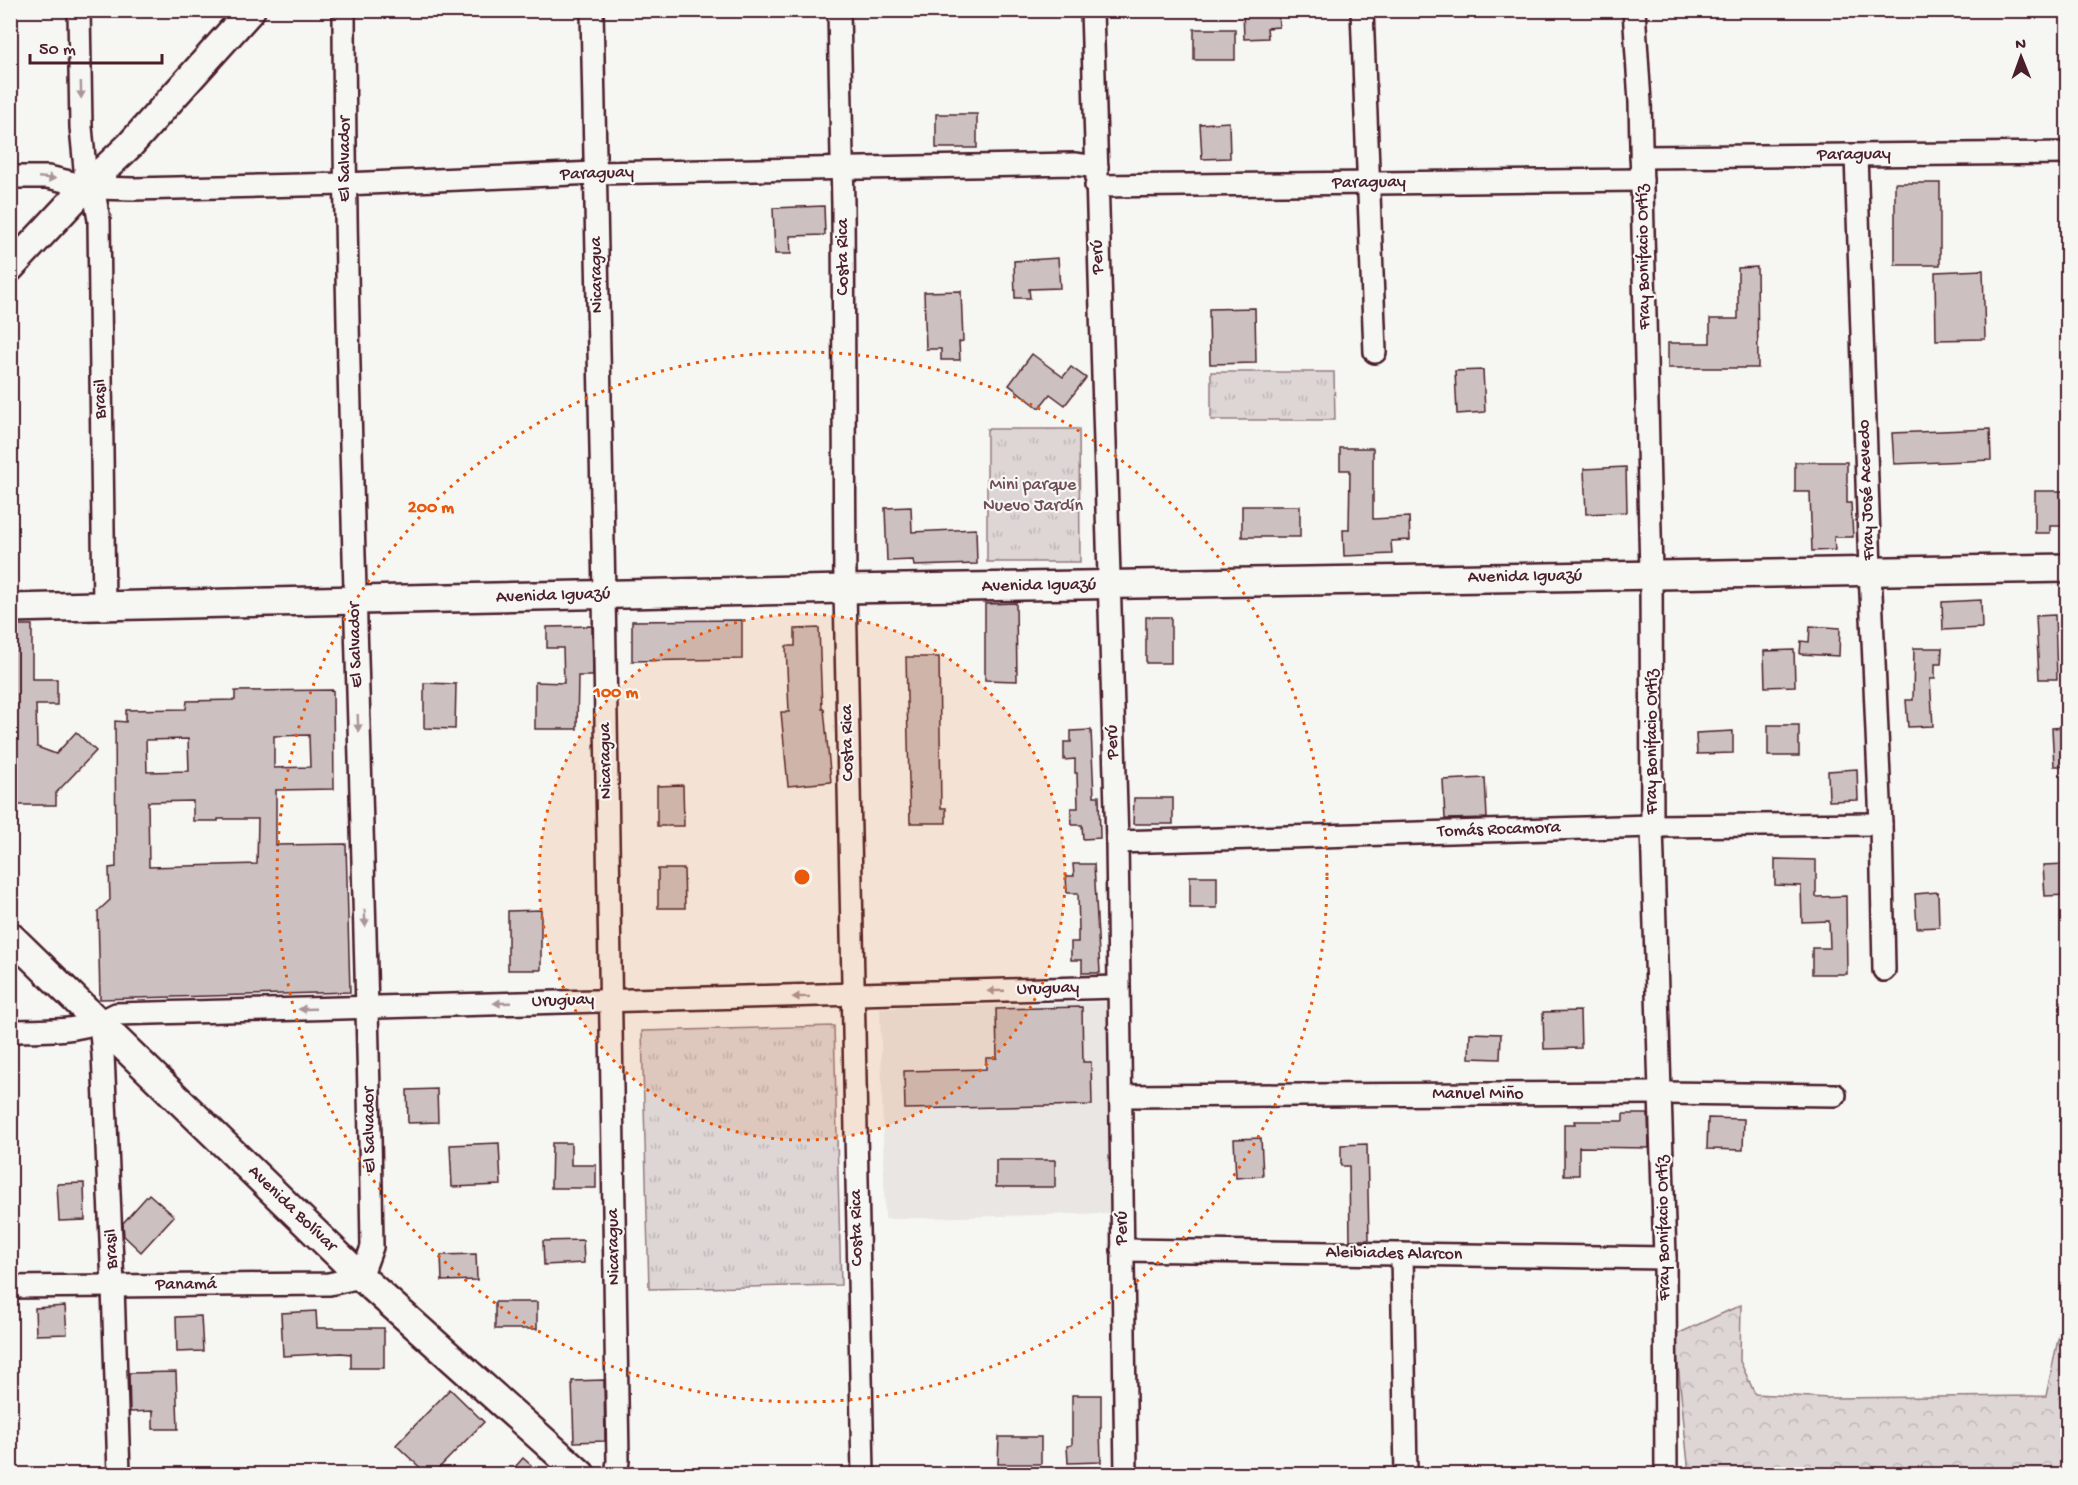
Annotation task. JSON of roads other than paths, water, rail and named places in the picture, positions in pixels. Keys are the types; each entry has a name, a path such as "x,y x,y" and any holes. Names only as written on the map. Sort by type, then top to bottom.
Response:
{"main road":[{"path":"10,268 130,145 251,10"},
{"name":"Avenida Iguazú","path":"10,608 845,589 2067,568"},
{"name":"Avenida Bolívar","path":"10,936 362,1277 581,1474"}],"street":[{"name":"Brasil","path":"79,10 81,127 89,186 99,220 104,606"},
{"name":"El Salvador","path":"344,10 345,184 354,601 368,1007 372,1247 362,1277"},
{"name":"Nicaragua","path":"592,10 604,594 618,1449 616,1474"},
{"name":"Costa Rica","path":"839,10 845,589 863,1474"},
{"name":"Perú","path":"1092,10 1117,842 1126,1474"},
{"path":"1362,10 1375,352"},
{"name":"Fray Bonifacio Ortíz","path":"1634,10 1642,180 1651,574 1652,826 1665,1258 1666,1474"},
{"name":"Paraguay","path":"1641,157 2067,153"},
{"name":"Fray José Acevedo","path":"1856,155 1881,824 1884,970"},
{"name":"Paraguay","path":"10,177 48,177 89,186 133,189 345,184 595,173 1074,164 1096,176 1369,183 1642,180"},
{"name":"Tomás Rocamora","path":"1117,842 1652,826 1881,824"},
{"name":"Uruguay","path":"10,1031 71,1029 100,1023 116,1014 610,1000 853,996 1118,987"},
{"name":"Brasil","path":"100,1023 113,1286 119,1474"},
{"name":"Manuel Miño","path":"1122,1096 1660,1093 1835,1095"},
{"name":"Aleibiades Alarcon","path":"1122,1250 1665,1258"},
{"path":"1402,1254 1406,1474"},
{"name":"Panamá","path":"10,1287 329,1284 362,1277"}],"park label":[{"name":"Mini parque Nuevo Jardín","path":"1033,495"}]}
